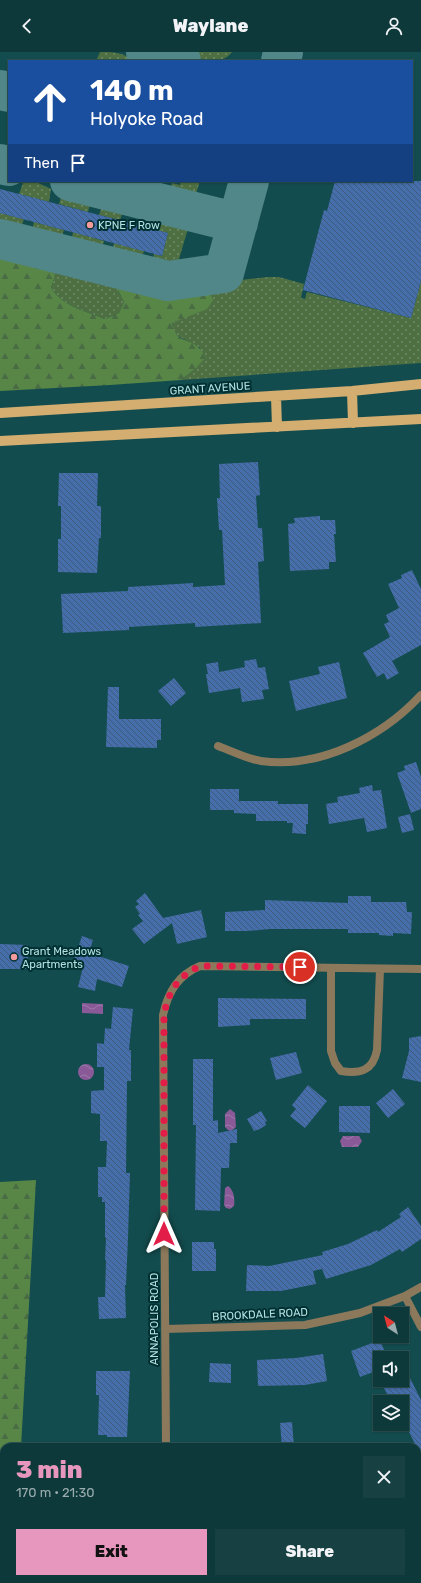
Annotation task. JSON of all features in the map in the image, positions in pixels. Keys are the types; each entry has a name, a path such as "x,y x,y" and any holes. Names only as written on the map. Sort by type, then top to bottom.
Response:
{"main road":[{"name":"GRANT AVENUE","path":"0,413 352,391 421,384"},
{"path":"352,391 353,423"},
{"path":"276,396 277,427"},
{"path":"0,441 421,420"}],"street":[{"path":"218,746 260,761 291,763 324,757 350,746 388,725 408,710 421,695"},
{"name":"ANNAPOLIS ROAD","path":"166,1443 164,1015 166,1004 175,985 192,969 200,966 421,969"},
{"path":"331,968 331,1051 335,1063 341,1071 351,1073 369,1068 375,1060 377,1050 380,969"},
{"name":"BROOKDALE ROAD","path":"165,1329 305,1325 360,1313 405,1296 421,1287"},
{"path":"405,1296 421,1327"}],"green space":[{"path":"100,52 115,53 129,58 129,60 96,60"},
{"path":"190,52 232,52 223,59 217,60 205,60"},
{"path":"36,182 51,189 49,202 19,194 23,183"},
{"path":"181,182 200,182 193,203 187,204 177,201 172,197 170,190 172,183 180,185"},
{"path":"70,191 84,195 91,200 88,212 59,204 62,194"},
{"path":"107,201 125,205 120,220 99,215 102,206"},
{"path":"0,213 24,219 20,231 13,234 0,230"},
{"path":"155,213 185,220 189,225 177,266 174,269 157,271 152,267 154,254 162,256 168,233 147,228 149,219"},
{"path":"34,222 64,230 61,239 55,243 34,238 31,233"},
{"path":"73,232 104,241 101,250 96,254 87,254 79,251 71,244"},
{"path":"114,243 144,251 140,261 134,265 115,259 112,254"},
{"path":"0,248 42,260 51,266 55,277 51,287 61,299 82,311 105,319 119,313 124,302 118,290 119,285 128,281 166,287 205,284 213,300 207,309 172,323 174,330 180,337 196,345 206,357 195,369 181,380 0,391"},
{"path":"42,260 128,281 119,285 118,290 124,302 119,313 105,319 82,311 61,299 51,287 55,277 51,266"},
{"path":"279,277 304,284 301,298 305,299 307,292 411,318 421,281 421,363 181,380 195,369 200,348 178,336 174,332 172,323 183,318 210,292 205,284"},
{"path":"36,1180 21,1443 0,1443 0,1182"}],"water":[{"path":"82,1003 103,1004 103,1014 82,1013"},
{"path":"83,1064 89,1064 94,1069 92,1078 89,1080 83,1080 78,1075 78,1069"},
{"path":"230,1109 235,1113 236,1127 231,1131 225,1127 225,1114"},
{"path":"343,1136 359,1136 362,1141 358,1147 342,1147 340,1141"},
{"path":"228,1186 233,1192 234,1198 234,1206 230,1209 226,1208 224,1205 225,1188"}],"building":[{"path":"421,181 421,281 411,318 303,290 324,210 327,211 335,182"},
{"name":"KPNE F Row","path":"0,189 168,233 162,256 0,213"},
{"path":"258,462 260,495 256,496 258,528 262,528 264,561 258,562 261,623 195,627 195,623 129,627 129,630 63,633 61,594 128,591 128,587 193,583 193,587 225,585 222,530 219,530 217,498 220,498 219,464"},
{"path":"59,473 98,473 97,506 101,506 101,538 99,538 97,573 58,572 58,539 61,539 61,506 58,506"},
{"path":"320,516 320,520 335,520 336,534 334,534 336,562 329,562 329,569 290,571 288,524 295,523 294,518"},
{"path":"412,570 421,589 421,645 392,661 399,673 387,680 384,673 377,677 363,653 390,637 384,624 389,622 386,615 399,608 388,584 402,578 401,575"},
{"path":"256,659 258,668 265,667 269,689 262,690 264,699 242,702 240,688 209,693 206,664 218,662 219,672 245,667 244,661"},
{"path":"339,662 347,698 296,711 289,681 320,674 318,667"},
{"path":"174,678 186,693 171,706 158,691"},
{"path":"108,687 119,687 119,719 161,719 161,740 157,740 157,748 106,747"},
{"path":"416,762 421,777 421,809 411,813 397,773 405,770 404,766"},
{"path":"372,785 373,791 381,790 387,828 367,832 364,818 329,824 326,804 338,802 337,797 360,793 359,788"},
{"path":"210,789 239,789 239,801 278,801 278,804 308,804 308,824 306,824 306,834 292,833 293,823 287,823 287,821 256,821 256,814 234,813 234,810 210,810"},
{"path":"410,814 414,830 402,833 398,817"},
{"path":"145,893 163,918 201,910 207,937 177,944 172,923 144,944 132,929 143,921 138,915 140,914 135,907 139,904 136,901"},
{"path":"348,896 371,896 371,902 406,902 407,912 412,912 411,934 393,933 393,936 379,935 379,933 348,933 348,929 270,929 225,931 225,912 265,910 265,900 348,903"},
{"path":"82,936 93,940 89,953 129,966 122,987 97,979 95,991 78,987 83,967 73,963"},
{"name":"Grant Meadows Apartments","path":"0,944 28,945 28,969 0,969"},
{"path":"218,998 306,999 306,1019 250,1019 250,1025 218,1027"},
{"path":"113,1007 133,1009 129,1050 131,1050 131,1081 127,1081 126,1173 130,1173 125,1285 126,1318 99,1319 98,1297 105,1297 106,1238 105,1202 102,1202 102,1197 98,1197 98,1167 106,1167 107,1141 100,1141 100,1114 91,1113 91,1091 104,1090 104,1067 97,1067 97,1043 104,1044 105,1028 111,1029"},
{"path":"421,1036 421,1082 402,1078 409,1051 409,1038"},
{"path":"296,1052 302,1073 276,1080 270,1058"},
{"path":"193,1059 213,1059 213,1121 218,1120 218,1133 237,1129 237,1143 230,1143 229,1168 221,1168 220,1211 195,1210 196,1125 193,1125"},
{"path":"308,1085 327,1101 305,1128 290,1116 296,1109 292,1105"},
{"path":"393,1089 405,1104 388,1118 376,1103"},
{"path":"339,1106 370,1106 370,1133 339,1132"},
{"path":"261,1111 267,1121 265,1122 266,1125 254,1131 247,1119"},
{"path":"408,1207 421,1226 421,1239 402,1252 400,1249 371,1265 326,1279 322,1269 313,1271 316,1284 281,1291 246,1291 247,1265 269,1266 323,1255 322,1252 348,1244 377,1230 378,1232 401,1217 399,1214"},
{"path":"192,1242 214,1242 214,1249 216,1249 216,1271 192,1271"},
{"path":"373,1343 381,1343 385,1351 373,1351 373,1372 360,1377 351,1351"},
{"path":"323,1354 327,1381 305,1385 258,1386 257,1360 296,1358"},
{"path":"210,1363 231,1364 231,1383 209,1382"},
{"path":"96,1371 130,1371 127,1437 107,1437 107,1435 98,1435 99,1395 96,1395"},
{"path":"409,1376 421,1400 421,1443 414,1443 408,1431 409,1395 388,1395 384,1387 409,1387"},
{"path":"292,1422 294,1443 282,1443 280,1423"}],"taxiway":[{"path":"146,52 177,60"},
{"path":"281,60 283,52"},
{"path":"0,90 8,92"},
{"path":"0,164 8,166"},
{"path":"74,182 238,223"},
{"path":"0,239 168,281 224,273 249,182"}],"place":[{"name":"KPNE F Row","path":"90,225"},
{"name":"Grant Meadows Apartments","path":"14,957"}],"route":[{"path":"164,1234 164,1015 166,1004 175,985 192,969 200,966 300,967"}]}
